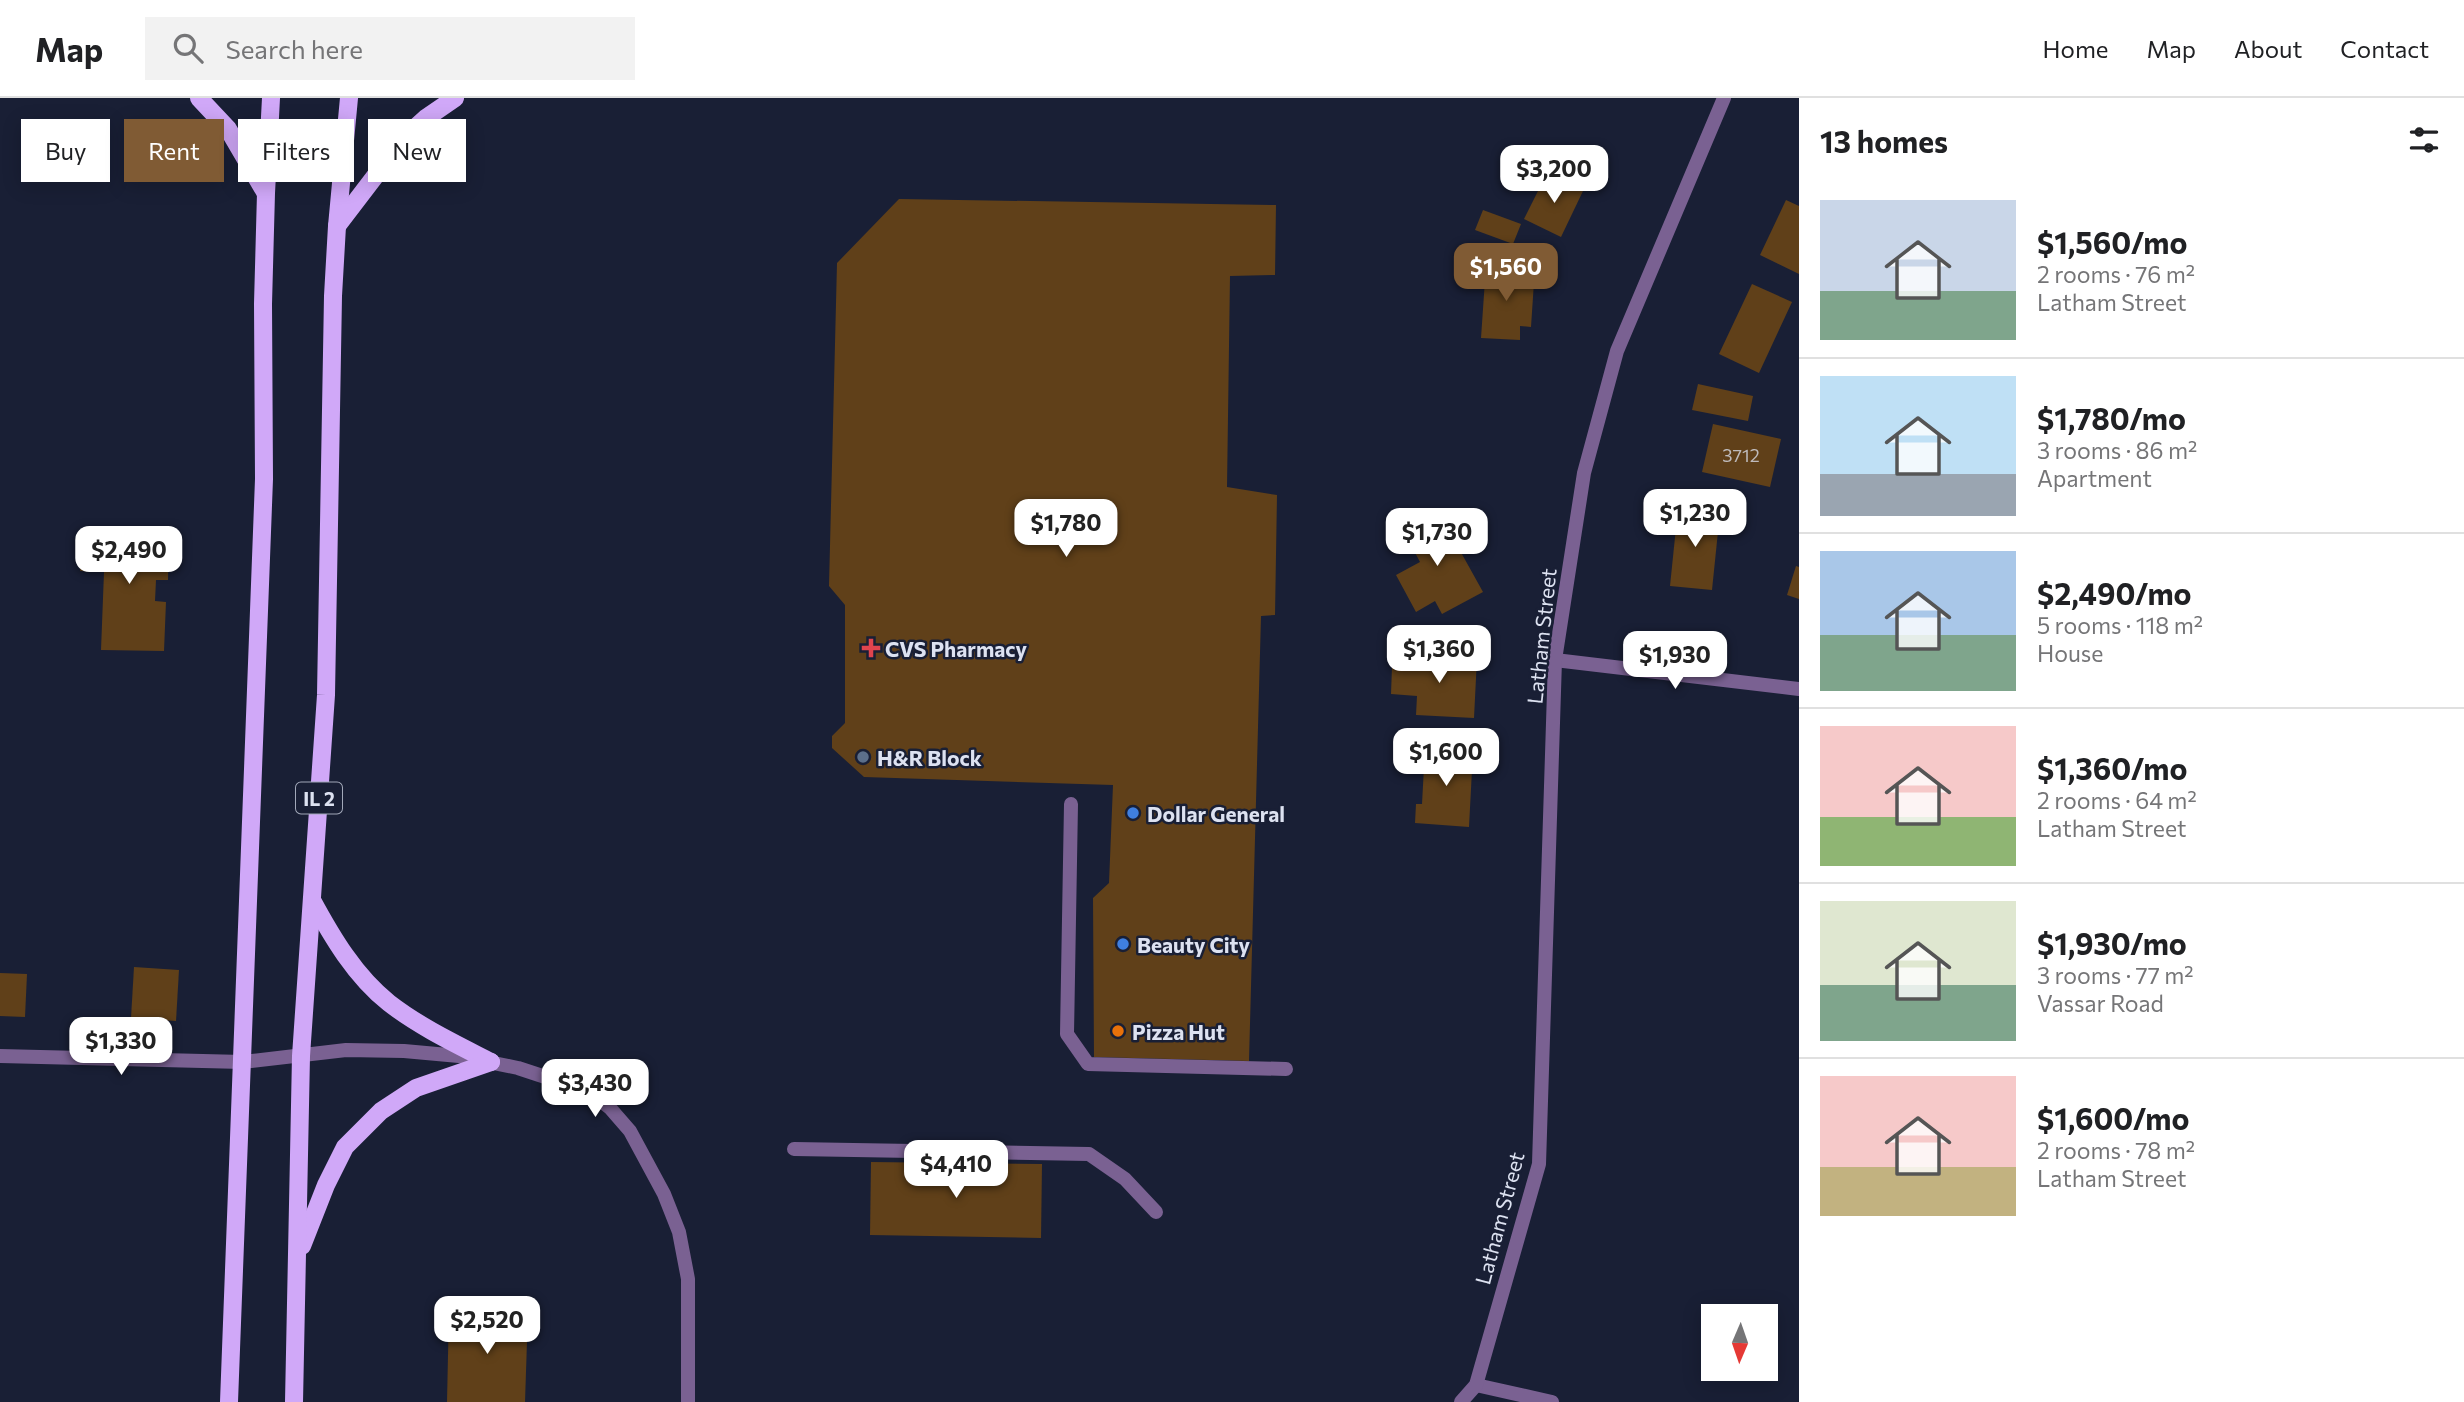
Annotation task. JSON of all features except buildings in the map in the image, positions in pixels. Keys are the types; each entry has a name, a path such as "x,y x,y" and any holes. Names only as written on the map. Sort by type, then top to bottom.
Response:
{"main road":[{"path":"199,98 228,129 265,193"},
{"path":"229,1402 264,479 265,193 271,98"},
{"name":"IL 2","path":"294,1402 301,1056 326,695 333,296 349,98"},
{"path":"337,226 405,137 426,118 456,98"},
{"path":"312,900 329,933 360,974 387,1002 420,1025 491,1062"},
{"path":"297,1259 326,1185 345,1147 381,1111 416,1088 491,1062"}],"street":[{"name":"Latham Street","path":"1461,1402 1476,1385 1539,1164 1555,660 1584,473 1617,351 1724,98"},
{"path":"1555,660 1799,689"},
{"path":"1071,804 1067,1034 1088,1064 1286,1069"},
{"path":"0,1056 243,1062 346,1050 404,1051 459,1056 519,1068 588,1091 610,1108 630,1131 664,1194 679,1232 688,1279 688,1402"},
{"path":"794,1149 1089,1154 1125,1179 1156,1212"},
{"path":"1476,1385 1552,1402"}],"place":[{"name":"CVS Pharmacy","path":"871,648"},
{"name":"H&R Block","path":"863,757"},
{"name":"Dollar General","path":"1133,813"},
{"name":"Beauty City","path":"1123,944"},
{"name":"Pizza Hut","path":"1118,1031"}]}
